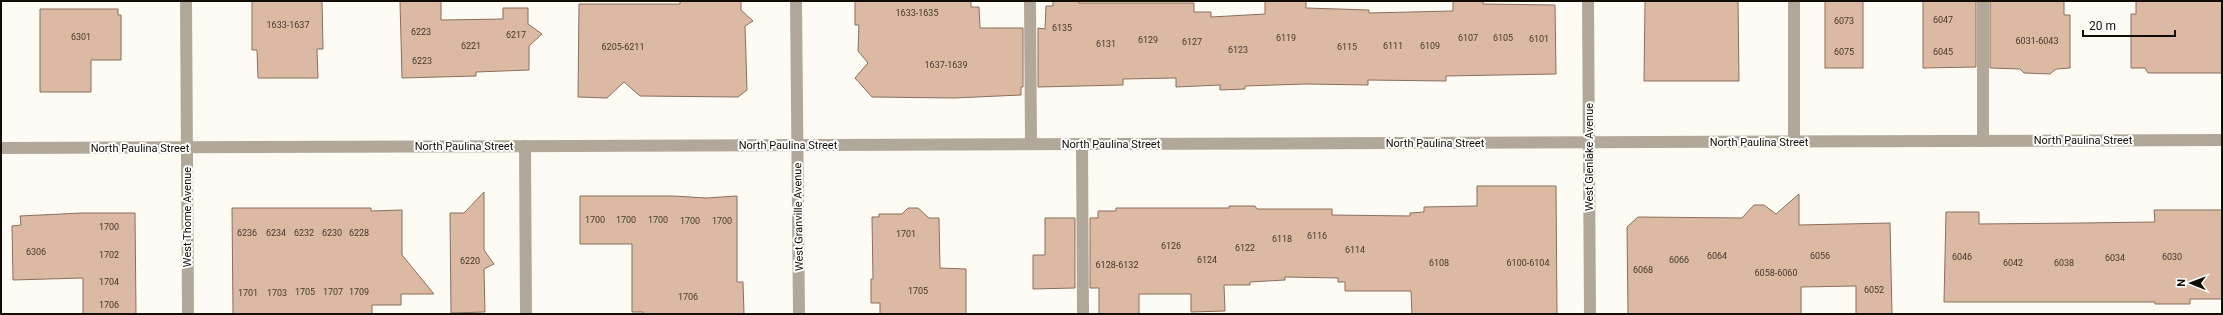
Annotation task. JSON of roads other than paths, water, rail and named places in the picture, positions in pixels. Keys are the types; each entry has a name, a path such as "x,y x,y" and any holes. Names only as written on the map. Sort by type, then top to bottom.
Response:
{"street":[{"name":"West Thome Avenue","path":"186,1 188,314"},
{"name":"West Granville Avenue","path":"796,1 799,314"},
{"path":"1030,1 1031,144"},
{"name":"West Glenlake Avenue","path":"1588,1 1590,314"},
{"path":"1794,1 1794,141"},
{"path":"1983,1 1983,140"},
{"name":"North Paulina Street","path":"1,148 2222,140"},
{"path":"1082,144 1083,314"},
{"path":"525,146 526,314"}]}
